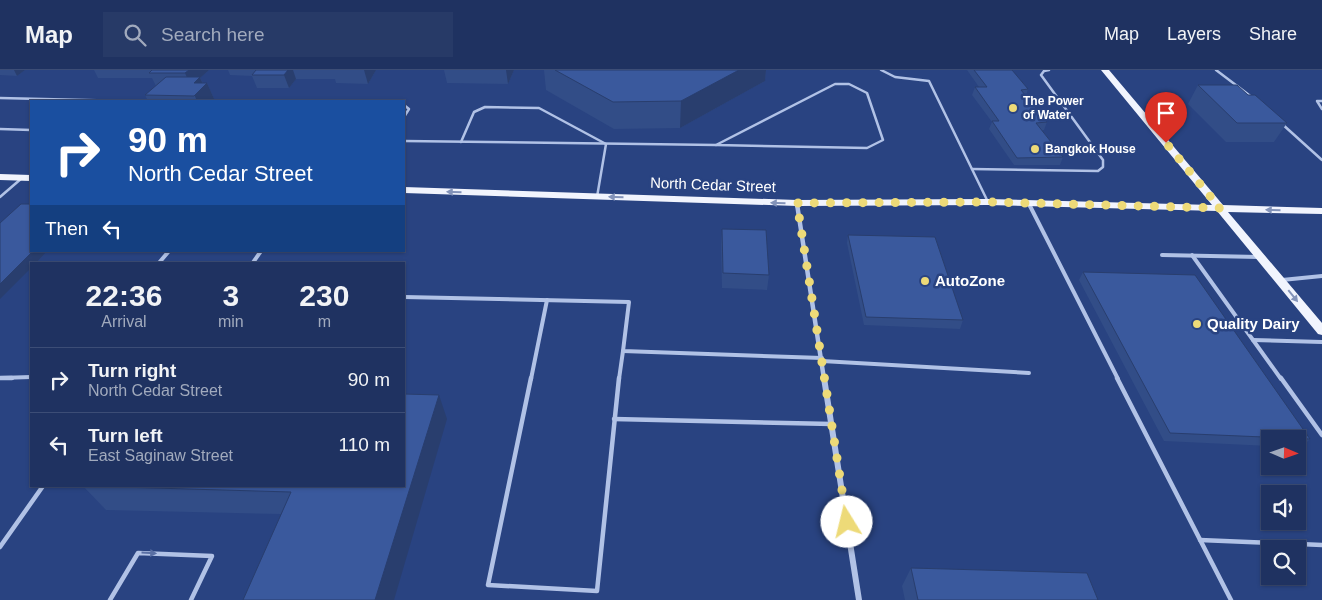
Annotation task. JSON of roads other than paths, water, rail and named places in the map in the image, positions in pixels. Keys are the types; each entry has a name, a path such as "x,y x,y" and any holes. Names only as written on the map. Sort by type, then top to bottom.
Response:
{"main road":[{"path":"1105,70 1322,331"},
{"path":"0,177 27,178"},
{"name":"North Cedar Street","path":"405,190 797,203 988,202 1322,211"}],"street":[{"path":"797,203 859,600"}],"lane":[{"path":"881,70 895,77 928,81 988,202"},
{"path":"972,169 1098,171 1104,167 1103,160 1041,75 1044,71 1049,70"},
{"path":"1216,70 1238,84 1259,103"},
{"path":"405,141 867,148 882,140 867,93 849,84 835,84 715,145"},
{"path":"0,98 86,100"},
{"path":"1322,101 1317,101 1318,106 1322,109"},
{"path":"461,142 474,112 485,107 494,107 539,108 606,144"},
{"path":"1280,122 1322,160"},
{"path":"0,129 30,130"},
{"path":"597,197 606,144"},
{"path":"0,197 27,178"},
{"path":"1028,203 1231,600"},
{"path":"160,262 168,252"},
{"path":"1162,255 1261,257"},
{"path":"1192,256 1322,435"},
{"path":"1280,280 1322,276"},
{"path":"405,297 547,300 628,302 597,591 488,585 547,300"},
{"path":"1253,340 1322,342"},
{"path":"623,351 822,359 1029,374"},
{"path":"0,378 30,377"},
{"path":"614,419 832,424"},
{"path":"0,547 43,487"},
{"path":"1200,540 1322,545"},
{"path":"110,600 138,552 212,556 191,600"}],"place":[{"name":"The Power of Water","path":"1013,108"},
{"name":"Bangkok House","path":"1035,149"},
{"name":"AutoZone","path":"925,281"},
{"name":"Quality Dairy","path":"1197,324"}]}
